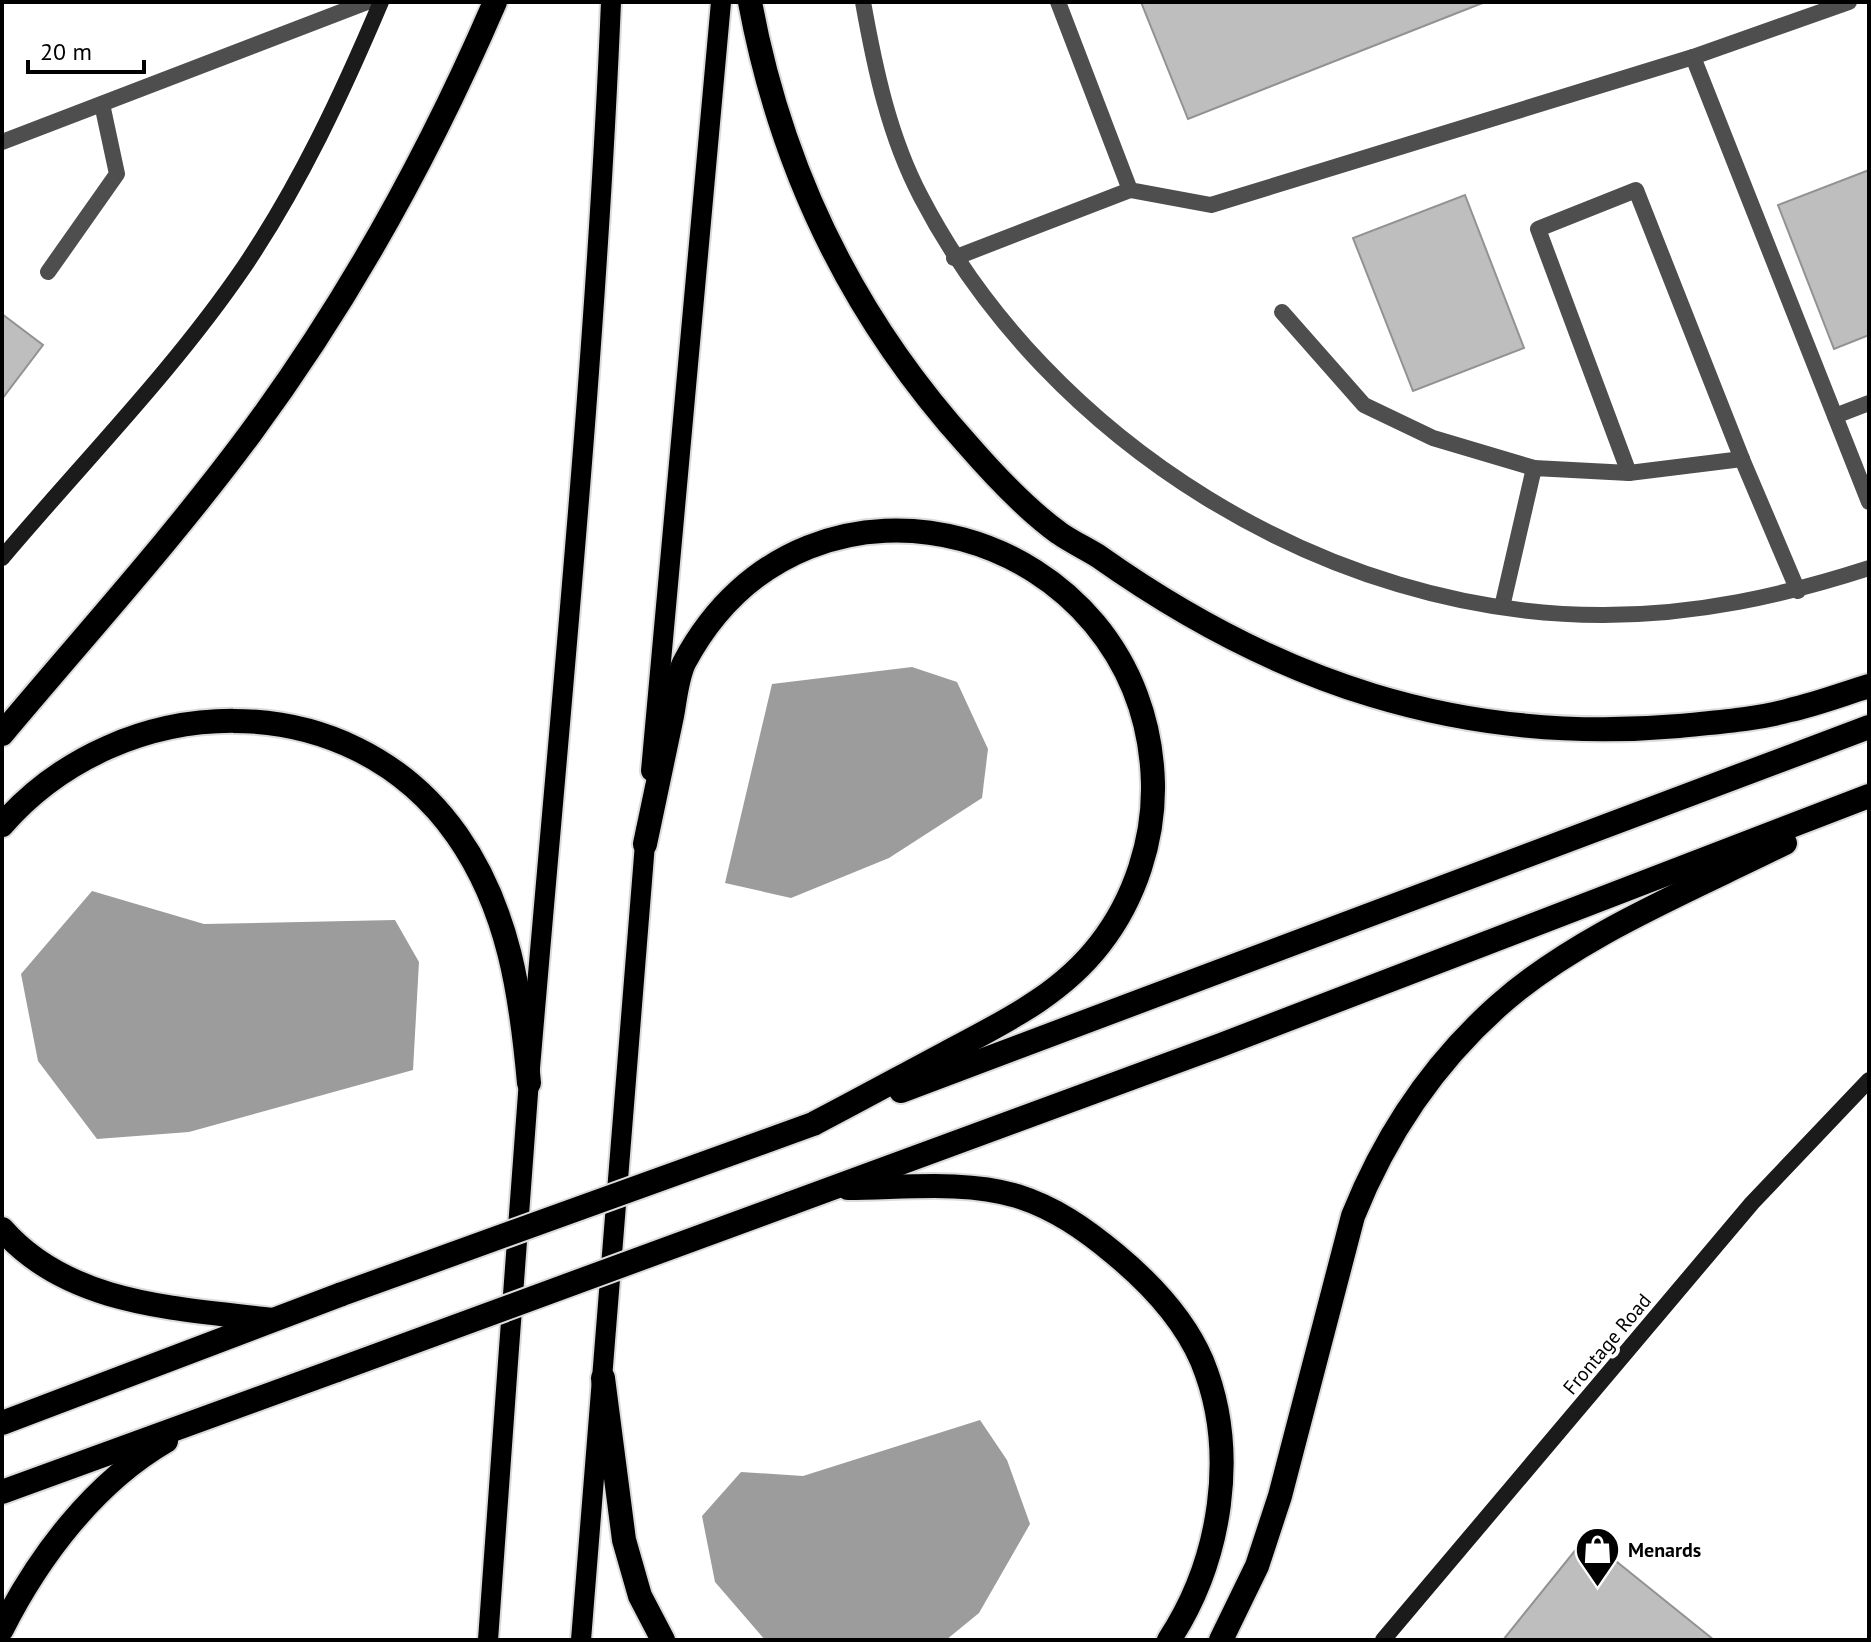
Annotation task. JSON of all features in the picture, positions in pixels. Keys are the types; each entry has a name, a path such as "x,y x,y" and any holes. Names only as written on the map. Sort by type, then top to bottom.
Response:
{"highway":[{"path":"2,734 223,468 331,318 396,208 455,95 495,2"},
{"path":"750,2 761,60 785,142 823,233 871,320 928,402 995,475 1058,532 1199,623 1275,661 1368,695 1451,716 1550,728 1635,730 1734,721 1789,711 1869,686"},
{"path":"645,844 683,666 710,625 746,588 786,559 816,543 863,532 913,531 958,537 1006,554 1049,579 1078,605 1117,652 1142,707 1152,753 1153,804 1144,855 1126,903 1101,943 1070,978 1032,1007 813,1124"},
{"path":"2,825 19,805 61,771 108,745 173,724 228,719 279,724 329,738 379,762 421,794 456,833 483,878 515,968 529,1083"},
{"path":"2,1423 342,1294 813,1124 1869,727"},
{"path":"2,1492 1221,1045 1869,798"},
{"path":"1221,1640 1257,1566 1280,1496 1353,1216 1370,1172 1402,1116 1498,1006 1558,962 1630,920 1869,798"},
{"path":"829,1188 963,1187 1015,1195 1061,1213 1105,1245 1142,1276 1176,1316 1202,1361 1216,1414 1221,1468 1217,1518 1206,1566 1185,1616 1169,1640"},
{"path":"2,1229 53,1272 95,1291 158,1305 275,1321"},
{"path":"603,1378 624,1540 640,1596 663,1640"},
{"path":"2,1629 22,1590 70,1524 116,1478 157,1446 212,1414"}],"main road":[{"path":"488,1640 529,1083 584,453 611,2"},
{"path":"581,1640 645,844 721,2"}],"street":[{"path":"2,142 367,2"},
{"path":"2,558 179,353 244,267 321,136 381,2"},
{"path":"863,2 876,70 895,138 919,195 954,258 993,310 1047,371 1104,422 1169,472 1250,523 1321,556 1393,583 1502,607 1602,615 1680,613 1798,591 1869,568"},
{"path":"1058,2 1130,190"},
{"path":"954,258 1130,190 1211,205 1693,57 1849,2"},
{"path":"1693,57 1869,502"},
{"path":"48,272 117,174 102,104"},
{"path":"1629,473 1538,229 1636,190 1742,459 1798,591"},
{"path":"1282,312 1364,405 1433,438 1534,468 1629,473 1742,459"},
{"path":"1835,416 1869,403"},
{"path":"1502,607 1534,468"},
{"name":"Frontage Road","path":"1383,1640 1752,1203 1869,1080"}],"shaded area":[{"path":"912,667 957,682 988,749 982,798 889,858 791,898 725,883 772,684"},
{"path":"92,891 204,924 395,920 419,962 413,1070 189,1132 97,1139 38,1061 21,974"},
{"path":"980,1420 1007,1460 1030,1524 979,1613 946,1640 765,1640 715,1582 702,1516 741,1472 803,1476"}],"building":[{"path":"1141,2 1485,2 1188,119"},
{"path":"1869,170 1869,335 1834,349 1778,205"},
{"path":"1465,195 1524,348 1413,391 1353,238"},
{"path":"2,314 43,345 2,399"},
{"name":"Menards","path":"1586,1537 1714,1640 1503,1640"}],"place":[{"name":"Menards","path":"1597,1589"}]}
